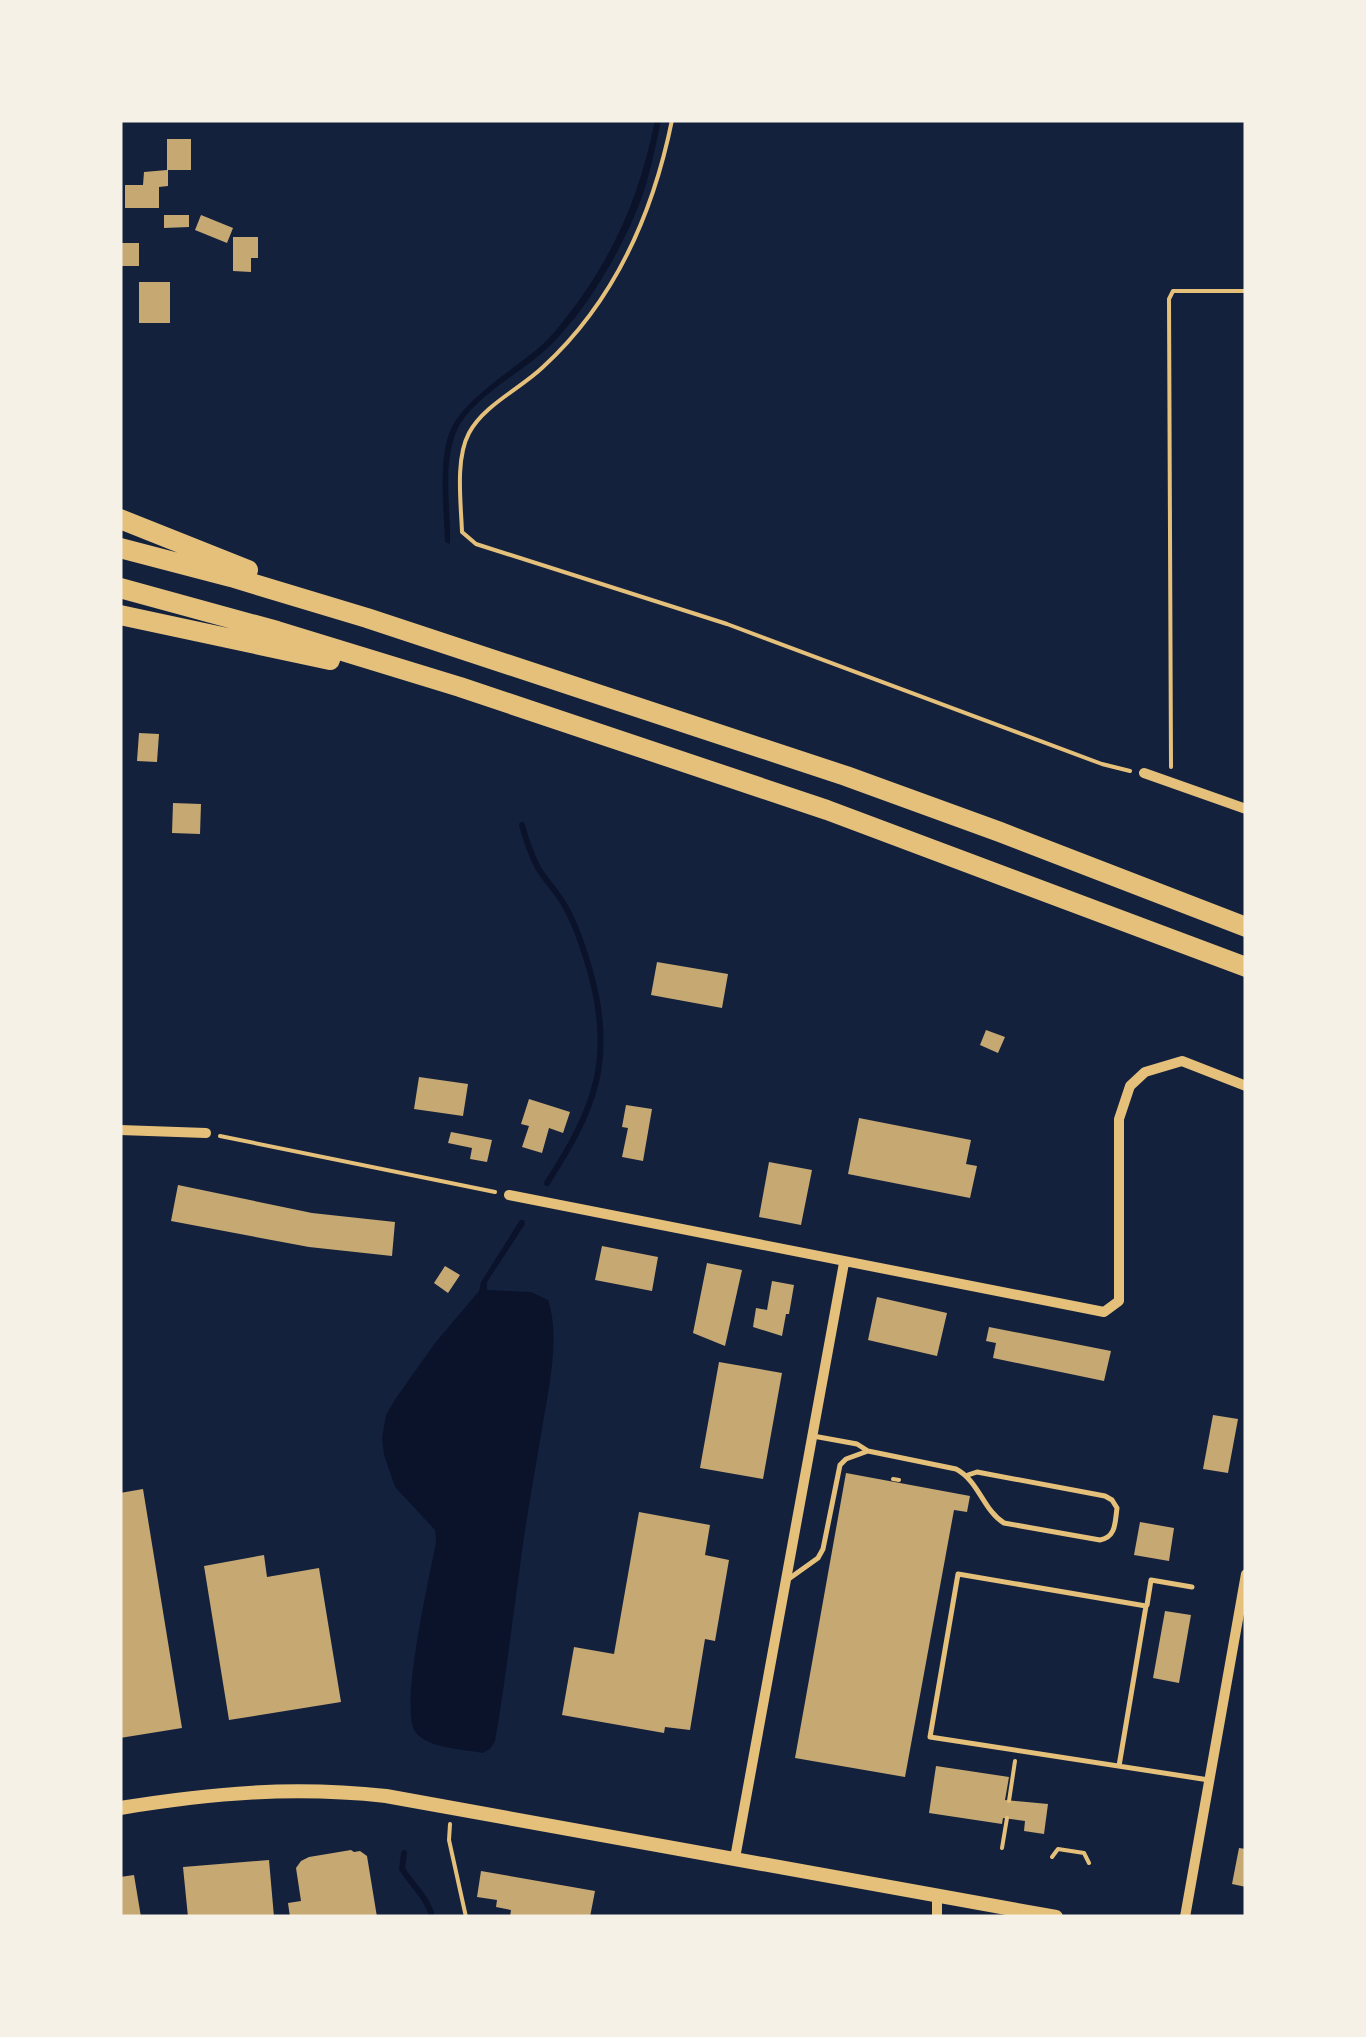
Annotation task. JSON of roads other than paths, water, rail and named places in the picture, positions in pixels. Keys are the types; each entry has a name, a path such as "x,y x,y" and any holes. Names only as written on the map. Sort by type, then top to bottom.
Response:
{"highway":[{"path":"120,519 367,618"},
{"path":"120,548 367,618 846,776 1246,927"},
{"path":"120,588 460,687 826,810 1246,967"},
{"path":"120,615 460,687"}],"street":[{"path":"1144,772 1246,809"},
{"path":"509,1195 1104,1312 1119,1301 1120,1119 1130,1086 1145,1072 1182,1060 1246,1086"},
{"path":"120,1130 206,1133"},
{"path":"735,1858 844,1262"},
{"path":"1184,1917 1246,1574"},
{"path":"120,1808 246,1791 303,1790 386,1796 1056,1917"},
{"path":"937,1896 937,1917"}],"lane":[{"path":"813,1436 857,1444 868,1452 944,1465 968,1476 996,1518 1004,1523 1100,1540 1113,1533 1117,1508 1105,1496 977,1472 968,1476"},
{"path":"787,1580 818,1558 823,1549 840,1464 868,1452"},
{"path":"1146,1606 958,1574 930,1737 1209,1780"},
{"path":"1119,1766 1151,1580 1192,1587"}],"water":[{"path":"655,120 661,120 643,194 601,280 557,339 483,398 457,430 448,472 450,544 445,542 443,468 452,427 480,394 548,339 592,281 626,216"},
{"path":"520,1220 525,1224 487,1282 487,1290 531,1292 548,1300 553,1347 495,1741 483,1753 430,1742 416,1733 411,1720 413,1672 435,1530 395,1487 382,1438 386,1415 396,1398 479,1291"}],"waterway":[{"path":"522,825 538,868 573,921 590,971 601,1031 596,1082 588,1107 547,1183"},
{"path":"404,1853 402,1869 432,1917"}]}
